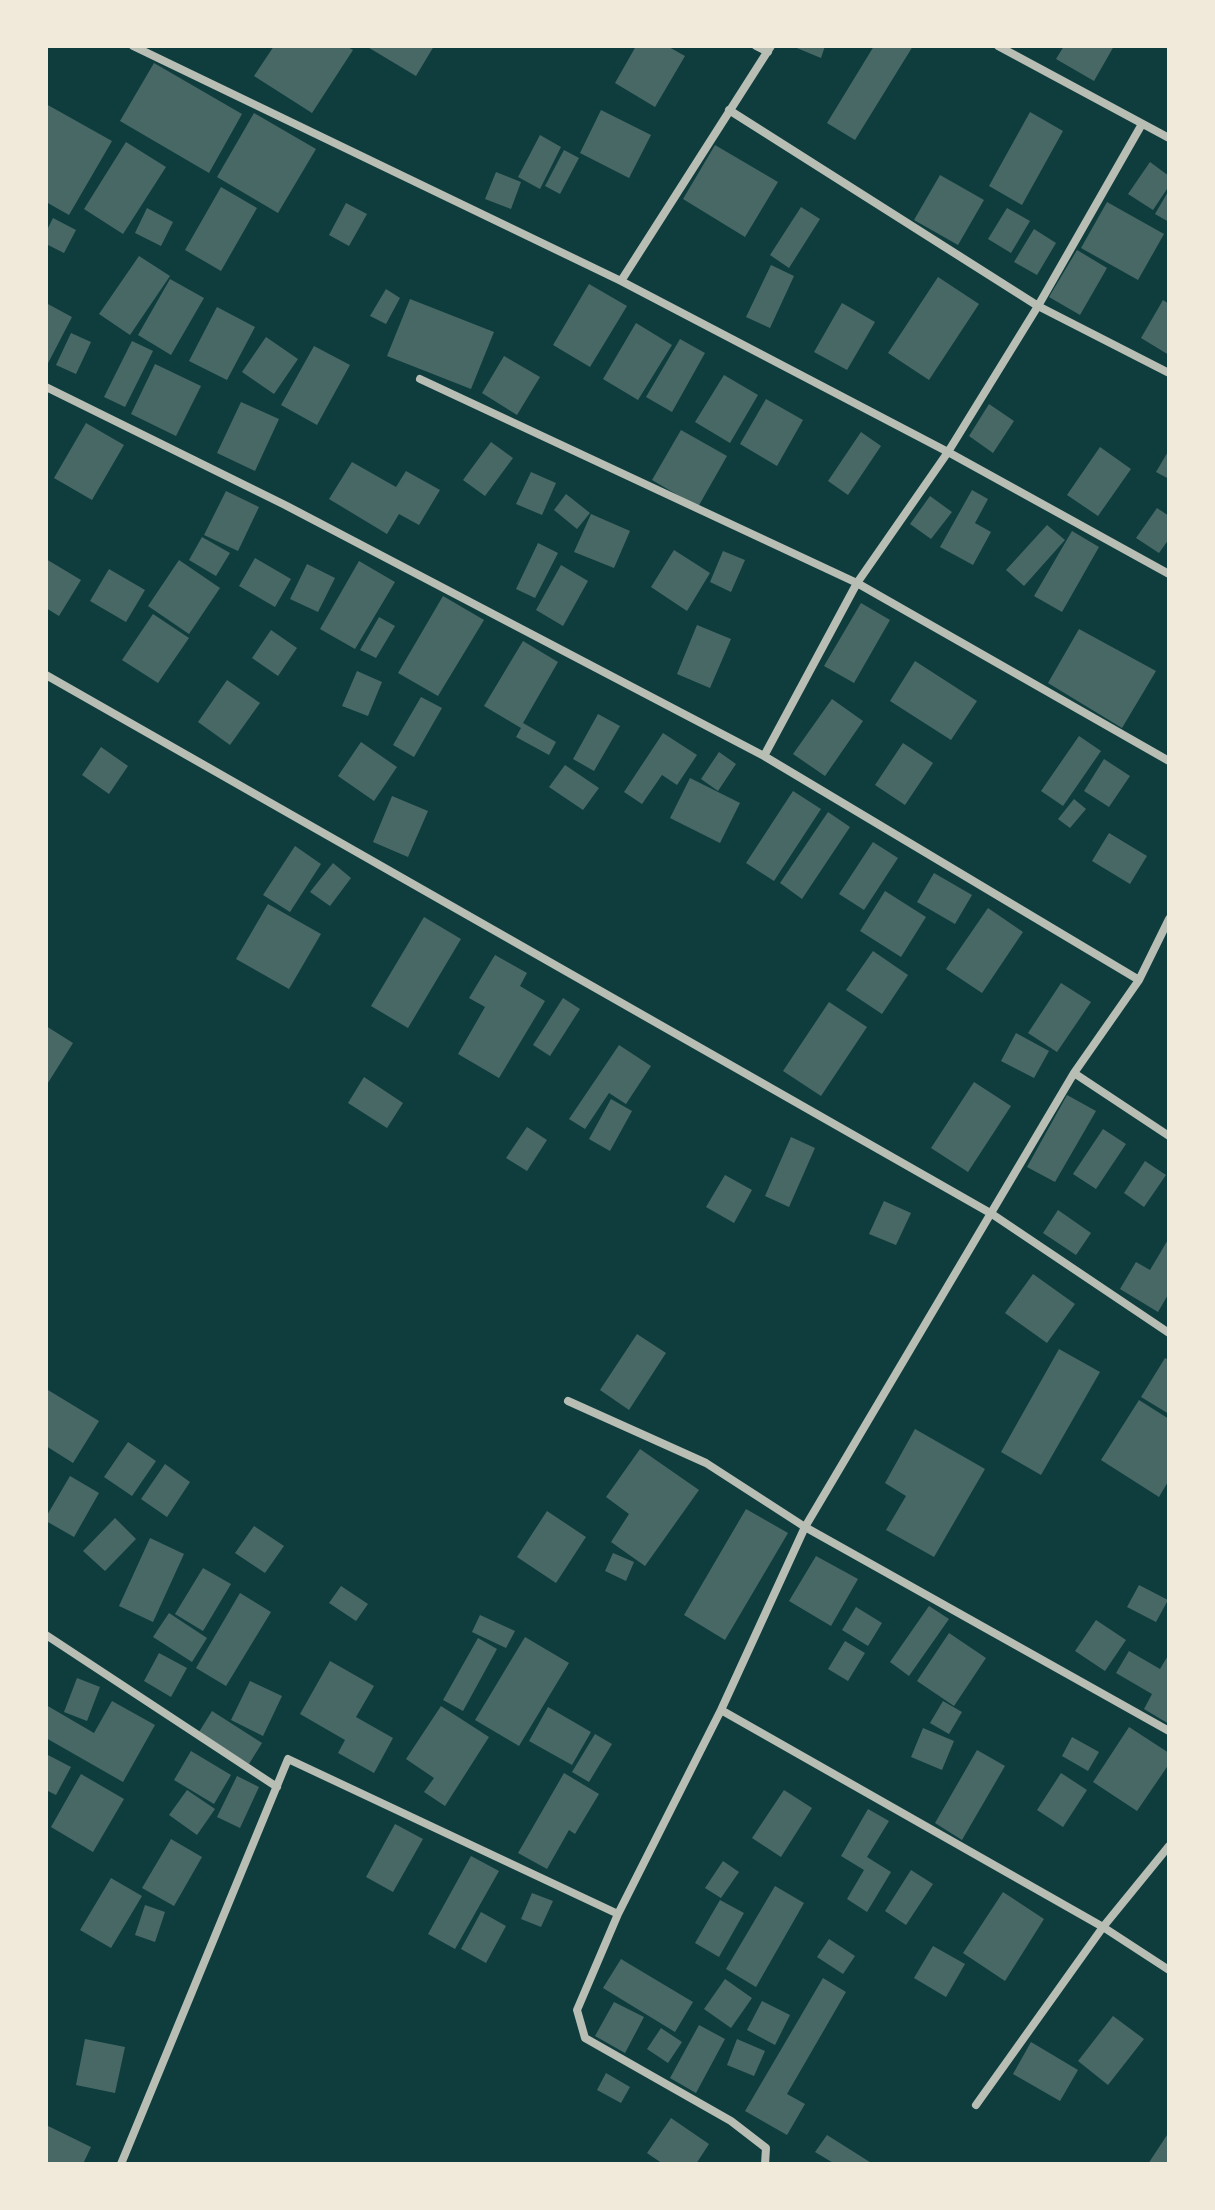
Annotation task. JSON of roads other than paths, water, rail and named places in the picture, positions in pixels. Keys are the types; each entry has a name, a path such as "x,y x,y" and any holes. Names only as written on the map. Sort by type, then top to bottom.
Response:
{"street":[{"path":"133,46 621,281 948,452 1169,574"},
{"path":"621,281 770,49 756,46"},
{"path":"998,46 1169,138"},
{"path":"729,110 1038,306 1169,373"},
{"path":"764,756 857,583 948,452 1038,306 1142,124"},
{"path":"420,379 857,583 1169,761"},
{"path":"46,387 285,505 764,756 1139,980"},
{"path":"46,675 992,1214 1169,1333"},
{"path":"765,2164 766,2148 731,2121 585,2038 577,2010 618,1914 721,1710 805,1527 1074,1073 1165,942 1169,919"},
{"path":"1074,1073 1169,1136"},
{"path":"568,1401 706,1463 805,1527 1169,1731"},
{"path":"46,1635 277,1787"},
{"path":"721,1710 1103,1927 1169,1970"},
{"path":"121,2164 288,1759 618,1914"},
{"path":"976,2105 1103,1927 1169,1846"}]}
